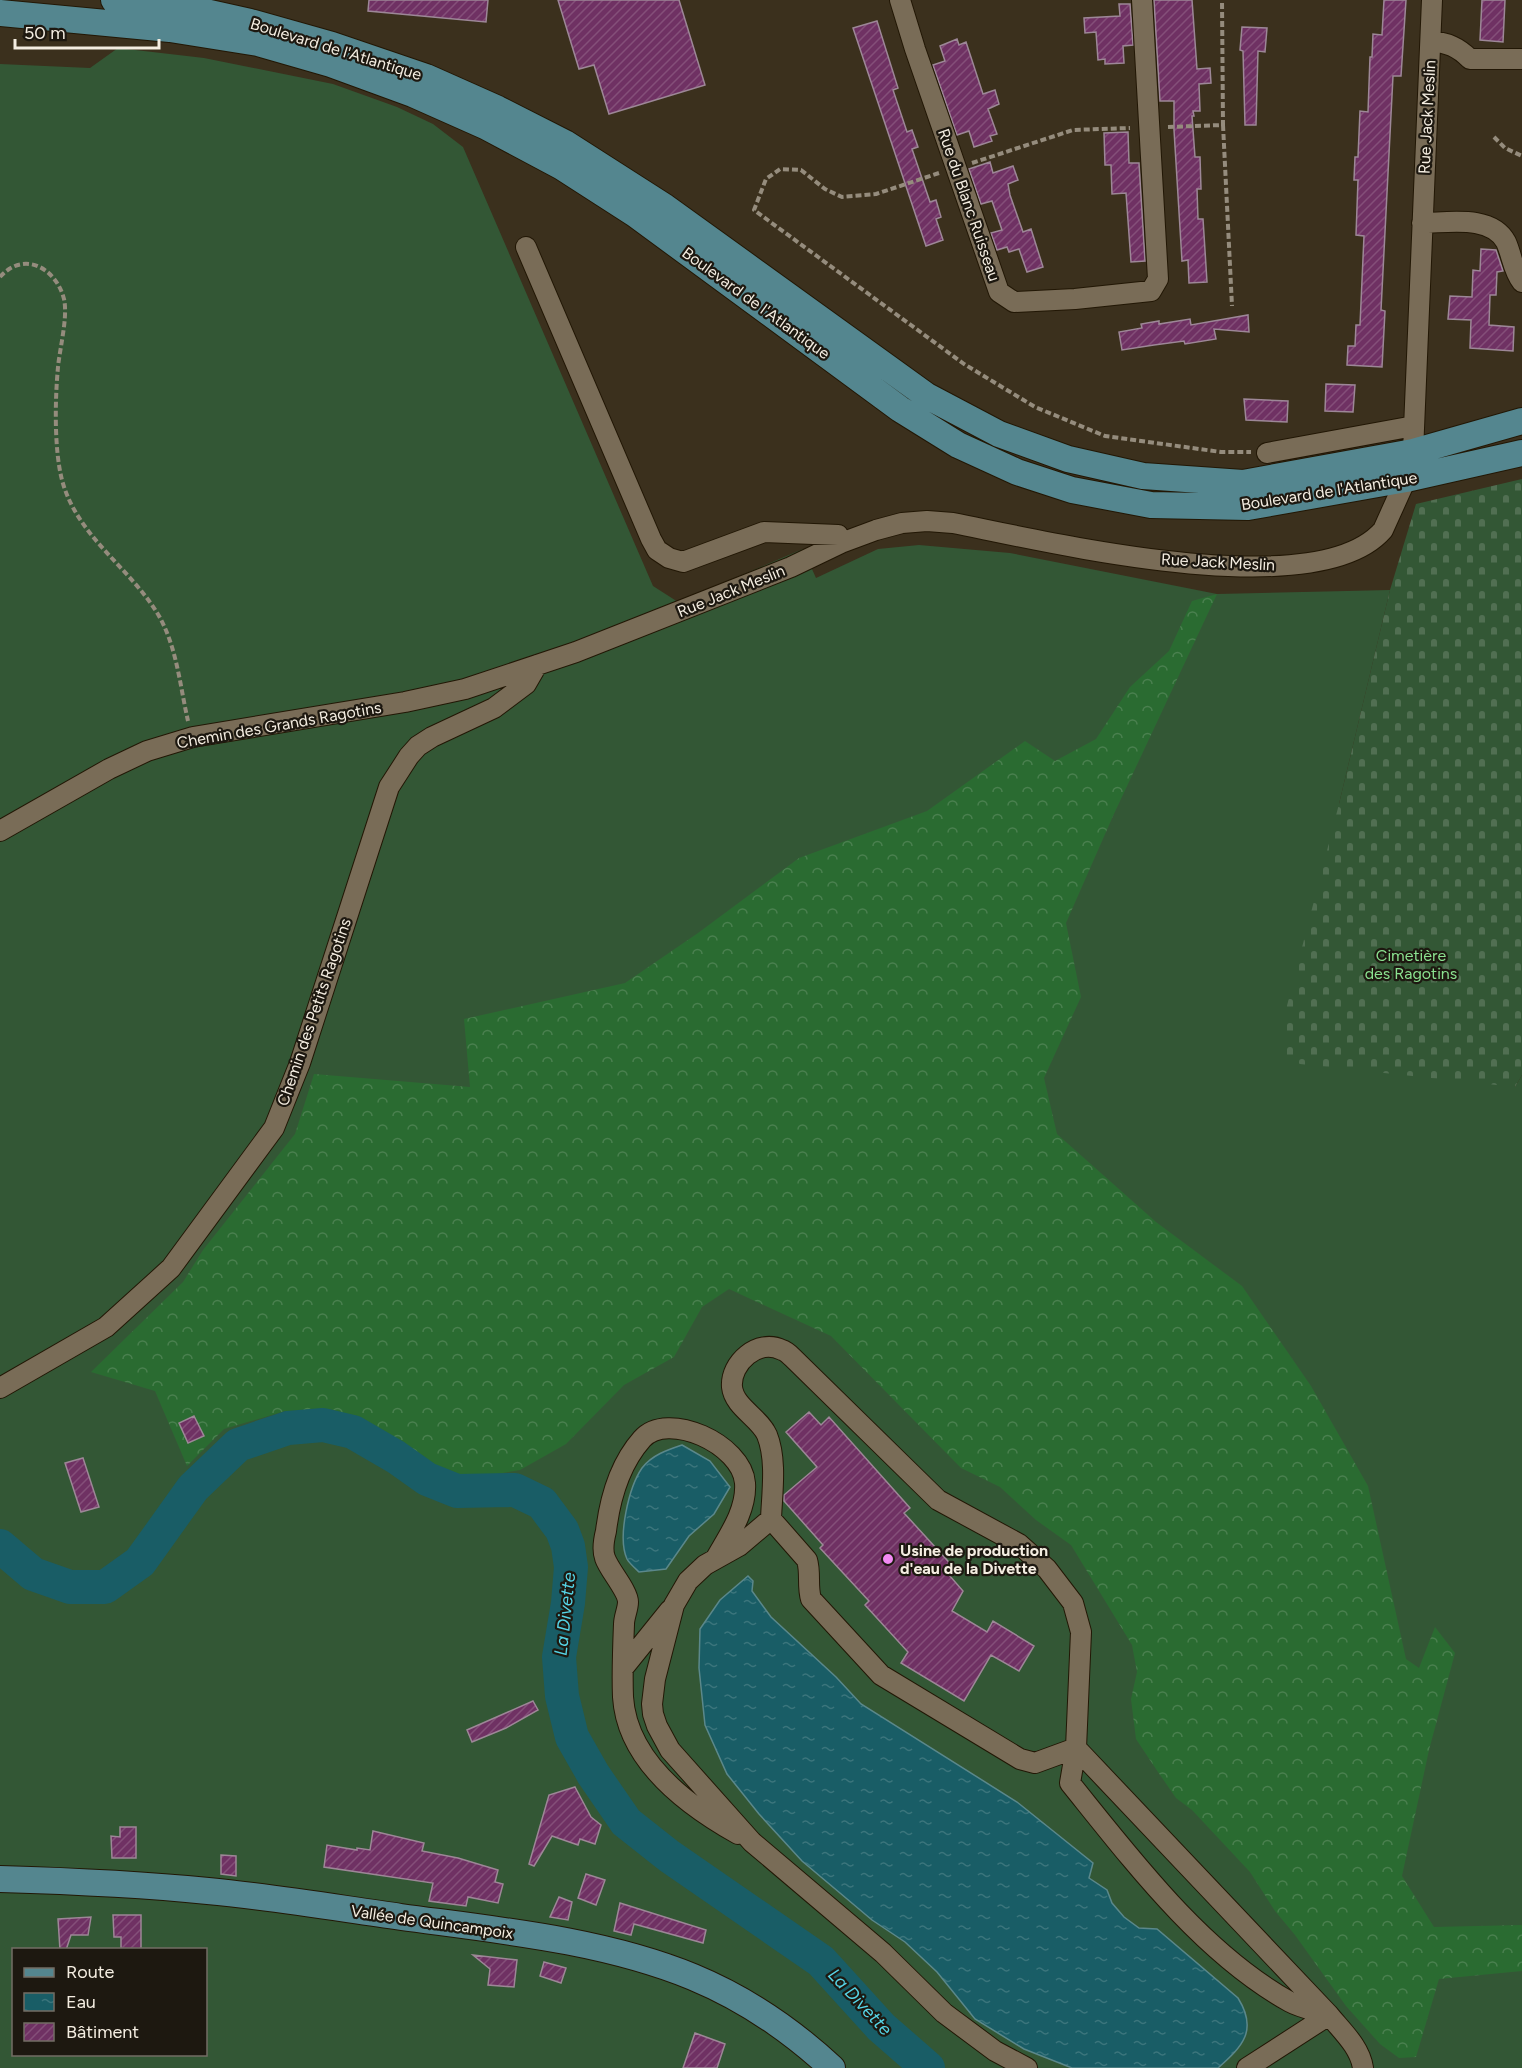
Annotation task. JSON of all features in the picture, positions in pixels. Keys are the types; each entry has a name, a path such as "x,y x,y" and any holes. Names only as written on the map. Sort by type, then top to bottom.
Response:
{"main road":[{"name":"Boulevard de l'Atlantique","path":"114,0 201,11 332,45 426,77 498,109 565,144 656,201 927,396 999,434 1068,459 1143,476 1243,483 1413,452 1522,421"},
{"name":"Boulevard de l'Atlantique","path":"0,13 170,29 258,43 331,64 413,94 485,126 562,166 635,214 900,409 958,445 1017,472 1072,490 1151,505 1248,507 1406,479 1522,453"},
{"name":"Vallée de Quincampoix","path":"0,1879 88,1882 210,1891 475,1927 591,1947 665,1967 723,1990 772,2018 832,2068"}],"street":[{"name":"Rue du Blanc Ruisseau","path":"900,0 999,292 1014,302 1076,299 1150,291 1158,279 1142,0"},
{"name":"Rue Jack Meslin","path":"537,665 709,600 791,567 842,543 890,526 927,521 953,523 1070,546 1180,563 1230,567 1277,567 1315,563 1338,558 1378,536 1390,518 1406,479 1413,452 1432,0"},
{"path":"1431,41 1448,43 1461,50 1470,59 1522,59"},
{"path":"1422,223 1472,222 1490,227 1505,240 1517,276 1522,282"},
{"path":"526,247 657,550 669,558 683,562 764,532 838,535 842,543"},
{"path":"1267,453 1414,426"},
{"name":"Chemin des Grands Ragotins","path":"0,831 147,751 193,738 434,696 465,689 537,665"},
{"name":"Chemin des Petits Ragotins","path":"0,1388 106,1327 171,1268 274,1128 300,1063 389,787 418,746 494,708 526,684 537,665"},
{"path":"1076,1748 1035,1763 1020,1759 881,1675 812,1599 808,1589 810,1568 807,1560 771,1519 772,1476 768,1437 761,1424 741,1405 732,1392 735,1368 743,1358 755,1350 768,1347 781,1349 793,1358 938,1500 1019,1544 1047,1569 1073,1603 1081,1632 1076,1748 1070,1783 1134,1863 1209,1942 1252,1977 1292,2003 1329,2015"},
{"path":"716,1558 742,1505 745,1480 741,1467 732,1455 702,1436 669,1429 658,1429 649,1433 632,1453 612,1493 604,1540 604,1556 628,1600 624,1622 626,1719 635,1742 670,1786 713,1820 752,1842"},
{"path":"624,1667 674,1605 688,1581 705,1565 740,1546 771,1519"},
{"path":"674,1605 655,1679 653,1714 670,1750 752,1842 883,1953 944,2013 995,2051 1027,2068"},
{"path":"1076,1748 1329,2015 1356,2048 1363,2068"},
{"path":"1247,2068 1329,2015"}],"path":[{"path":"1222,0 1223,125 1232,306"},
{"path":"1223,125 1073,130 876,194 842,197 825,189 801,170 780,169 766,179 754,210 964,364 1035,407 1105,436 1221,452 1267,453"},
{"path":"1494,137 1505,148 1522,156"},
{"path":"0,277 14,266 23,263 43,269 51,274 60,286 64,302 58,369 57,435 63,482 74,508 91,536 144,595 159,616 176,665 193,738"}],"green space":[{"path":"118,48 204,58 333,84 397,107 433,124 463,147 653,586 678,602 803,549 816,578 878,549 919,545 1010,553 1217,594 1390,590 1339,804 1515,1087 1522,1075 1522,2068 0,2068 0,64 90,68"},
{"name":"Cimetière des Ragotins","path":"1522,479 1522,1075 1515,1087 1300,1064 1287,1056 1281,1029 1339,804 1390,590 1416,504"},
{"path":"1217,594 1113,816 1066,923 1081,997 1044,1078 1057,1134 1156,1222 1242,1286 1311,1386 1368,1486 1406,1659 1419,1668 1435,1627 1455,1653 1429,1750 1402,1876 1434,1927 1522,1925 1522,1971 1439,1979 1416,2057 1399,2058 1380,2044 1346,2006 1275,1911 1250,1872 1192,1810 1176,1798 1158,1772 1136,1739 1131,1699 1137,1672 1132,1645 1071,1545 1036,1520 1000,1487 961,1468 831,1336 729,1289 702,1307 674,1357 624,1385 566,1444 520,1470 461,1480 334,1410 285,1411 224,1429 187,1466 155,1391 91,1372 183,1282 203,1250 295,1134 314,1074 470,1087 464,1019 625,983 698,933 799,858 927,811 1025,741 1055,761 1096,739 1130,687 1169,651 1192,601"}],"water":[{"path":"682,1445 710,1461 730,1487 714,1514 689,1536 666,1569 639,1572 627,1559 623,1538 626,1512 633,1487 642,1468 650,1460"},
{"path":"748,1576 753,1581 752,1591 771,1617 836,1677 861,1704 1017,1802 1093,1863 1089,1878 1107,1890 1112,1903 1124,1917 1139,1928 1157,1929 1238,1998 1247,2019 1247,2028 1241,2045 1227,2060 1218,2068 1072,2068 1024,2049 975,2019 937,1972 905,1942 872,1920 802,1861 759,1814 727,1774 705,1725 699,1668 700,1629 720,1600"}],"building":[{"path":"369,0 488,0 486,22 368,11"},
{"path":"558,0 679,0 705,85 609,114 594,65 579,69"},
{"path":"1154,0 1192,0 1197,69 1210,68 1211,83 1199,84 1200,111 1193,111 1194,116 1192,116 1195,157 1200,157 1201,189 1197,189 1198,219 1203,219 1207,282 1189,283 1188,260 1182,261 1174,101 1160,101"},
{"path":"1384,0 1406,0 1401,76 1393,76 1381,310 1385,311 1382,367 1347,365 1348,346 1355,346 1356,325 1360,325 1364,236 1356,235 1358,180 1354,180 1355,157 1358,157 1360,111 1368,112 1373,34 1382,35"},
{"path":"1482,0 1505,0 1503,42 1480,40"},
{"path":"1119,4 1130,4 1133,45 1123,46 1124,63 1105,64 1105,59 1098,60 1096,32 1085,33 1084,18 1120,16"},
{"path":"877,21 898,88 893,90 907,132 912,130 918,147 912,149 930,202 936,200 941,217 936,219 943,240 926,246 853,28"},
{"path":"1242,27 1267,28 1265,52 1258,51 1256,125 1245,125 1243,51 1240,50"},
{"path":"957,39 959,45 966,42 983,94 995,90 999,104 988,109 997,134 990,136 992,141 974,147 969,131 957,135 933,65 945,61 940,46"},
{"path":"1128,132 1129,163 1139,163 1145,261 1131,262 1126,193 1112,194 1111,165 1105,165 1104,133"},
{"path":"990,162 993,173 1013,166 1018,180 1008,184 1010,195 1023,232 1031,229 1043,267 1027,272 1019,249 1009,252 1007,247 997,250 991,233 1002,230 992,201 981,204 969,169"},
{"path":"1481,249 1496,250 1503,271 1497,272 1496,295 1490,295 1489,325 1514,327 1513,351 1470,348 1471,320 1448,319 1450,296 1472,297 1473,270 1480,271"},
{"path":"1248,315 1249,332 1214,329 1216,339 1122,350 1119,332 1142,328 1141,324 1159,321 1159,324 1190,319 1191,325"},
{"path":"1326,384 1355,385 1353,412 1325,411"},
{"path":"1244,399 1288,401 1287,422 1246,420"},
{"name":"Usine de production d'eau de la Divette","path":"809,1412 821,1425 829,1417 910,1508 904,1513 956,1570 949,1575 963,1591 952,1611 987,1632 993,1621 1034,1646 1019,1671 991,1655 964,1701 901,1663 908,1652 865,1605 869,1601 820,1548 823,1545 784,1501 784,1495 817,1467 786,1432"},
{"path":"194,1416 204,1436 188,1443 179,1423"},
{"path":"83,1458 99,1507 81,1512 65,1463"},
{"path":"533,1701 538,1710 506,1728 472,1742 467,1730"},
{"path":"575,1787 591,1817 601,1825 595,1844 580,1839 578,1845 552,1836 534,1866 529,1864 549,1795"},
{"path":"120,1827 136,1827 136,1858 112,1858 111,1836 120,1837"},
{"path":"373,1831 424,1843 422,1851 458,1858 498,1870 495,1882 503,1884 498,1903 468,1897 466,1906 429,1901 433,1883 324,1867 327,1845 370,1850"},
{"path":"221,1855 236,1856 236,1876 221,1874"},
{"path":"586,1874 605,1880 596,1905 578,1898"},
{"path":"559,1897 572,1902 568,1920 550,1917"},
{"path":"620,1903 706,1930 703,1943 634,1924 631,1935 614,1931"},
{"path":"113,1915 141,1915 141,1948 121,1948 121,1937 114,1937"},
{"path":"91,1917 88,1935 71,1935 67,1948 60,1948 58,1919"},
{"path":"473,1955 517,1960 514,1987 488,1985 490,1969"},
{"path":"544,1962 566,1968 561,1983 540,1976"},
{"path":"695,2033 725,2044 717,2068 683,2068"}],"waterway":[{"name":"La Divette","path":"0,1546 33,1574 70,1587 105,1587 140,1562 193,1488 238,1445 288,1428 323,1425 353,1432 396,1457 427,1479 457,1491 515,1490 542,1503 562,1530 568,1546 571,1567 559,1657 562,1696 572,1737 593,1774 626,1822 669,1856 821,1961 881,2027 928,2068"}],"place":[{"name":"Usine de production d'eau de la Divette","path":"888,1559"}]}
